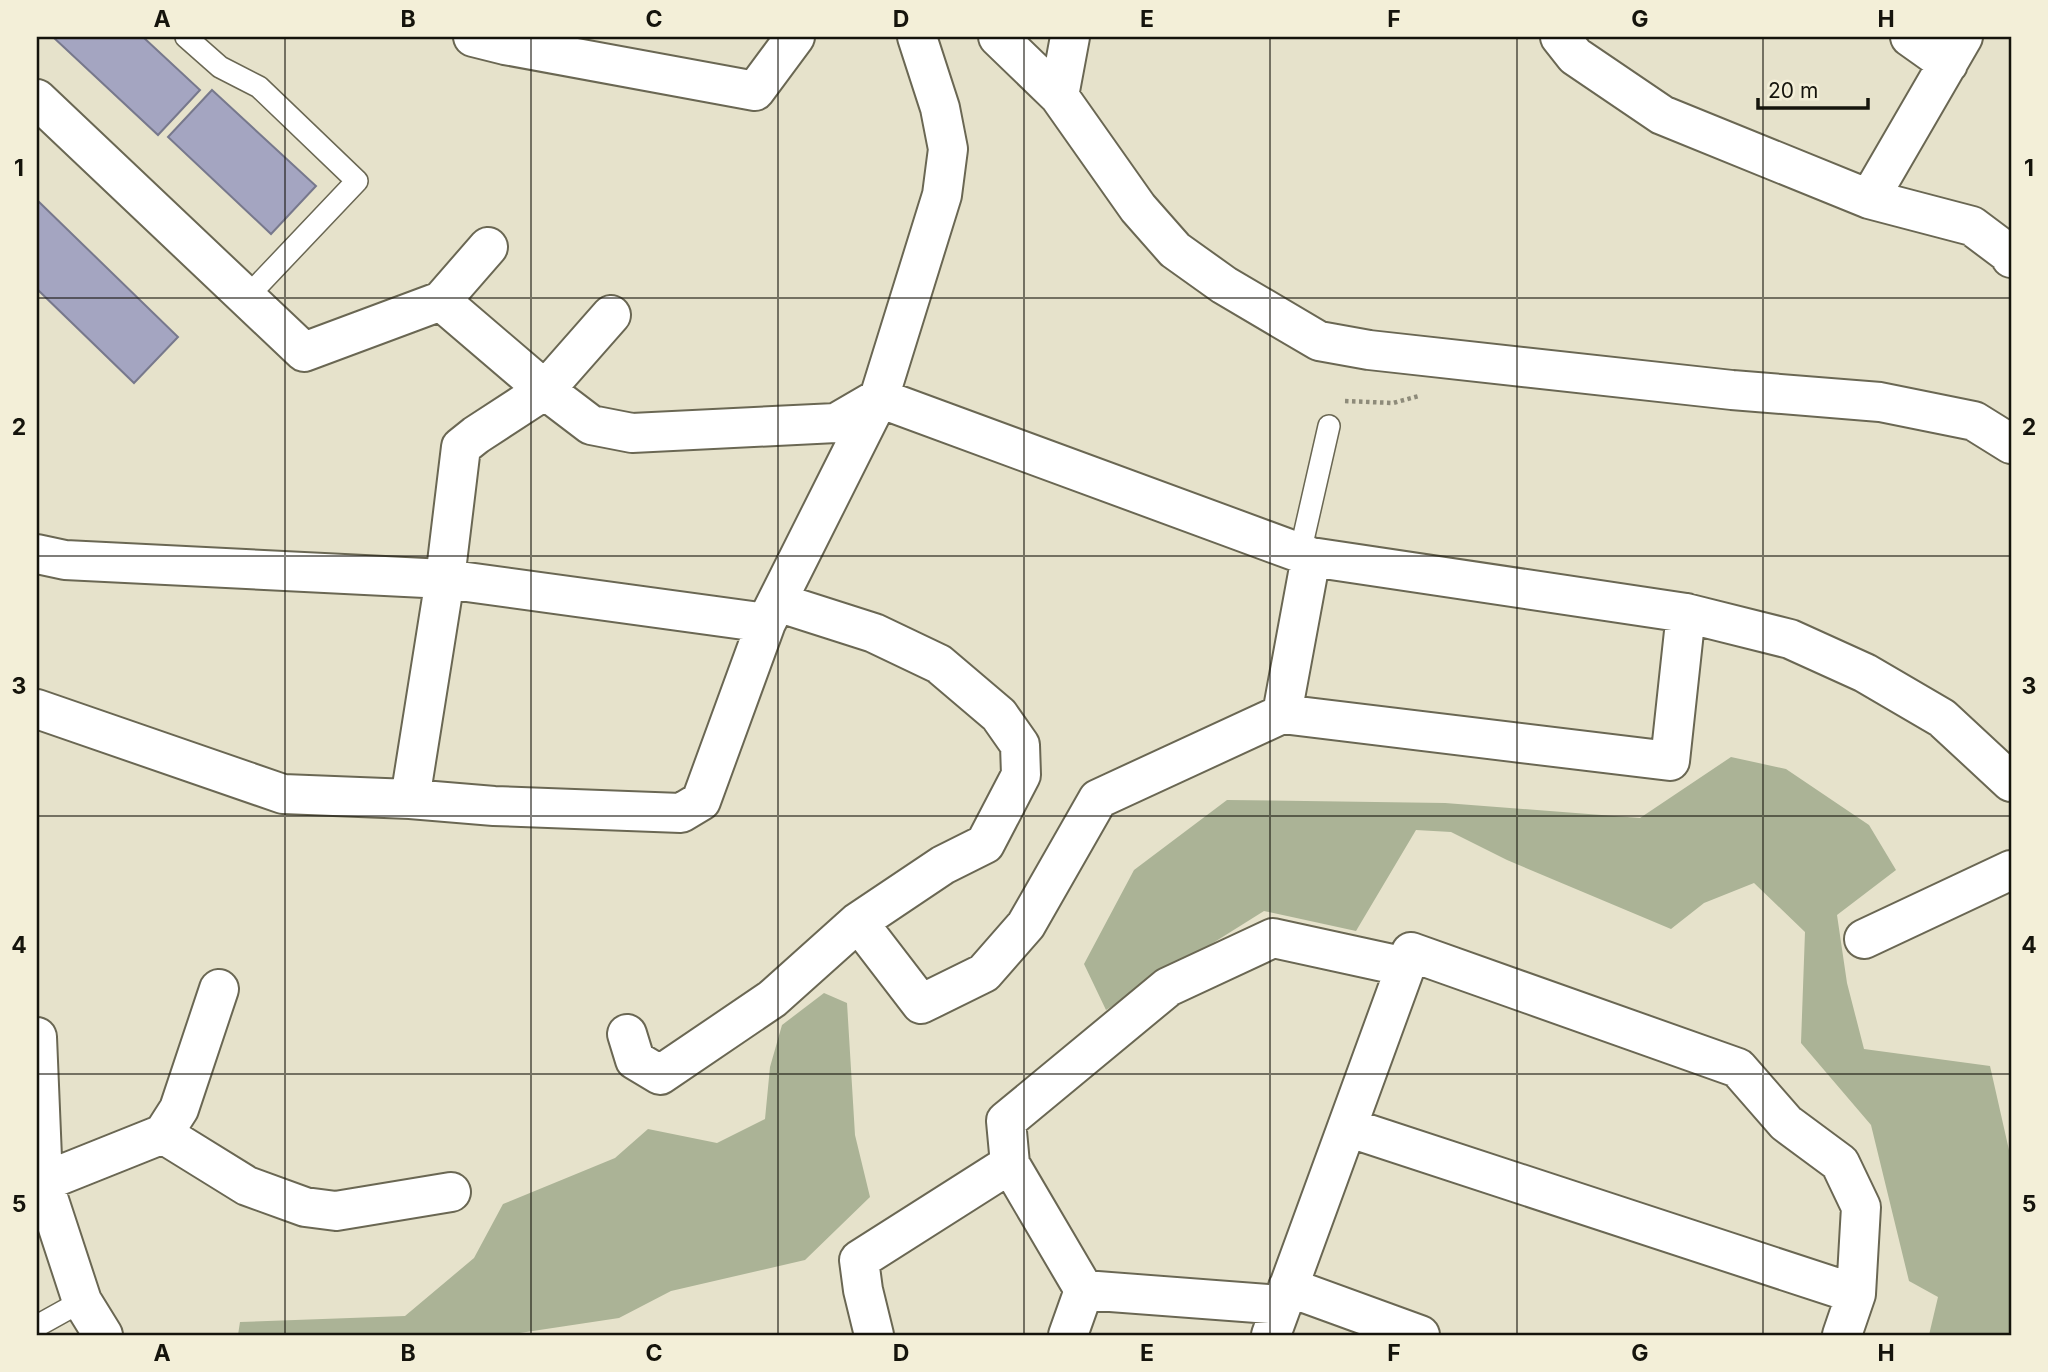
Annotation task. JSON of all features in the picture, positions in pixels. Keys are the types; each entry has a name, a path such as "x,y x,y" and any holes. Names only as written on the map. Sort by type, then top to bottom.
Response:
{"street":[{"path":"497,40 755,91 795,37"},
{"path":"37,709 283,794 681,813 701,801 772,613 879,398 942,195 948,149 940,107 917,37"},
{"path":"998,37 1059,96 1138,208 1175,250 1224,285 1319,341 1369,350 1732,390 1880,402 1974,421 2011,444"},
{"path":"1059,96 1070,37"},
{"path":"1560,37 1575,56 1662,115 1869,199 1972,226 2011,258"},
{"path":"1869,199 1956,50 1910,37"},
{"path":"37,99 304,352 441,301 488,247"},
{"path":"441,301 545,390 591,425 632,433 836,423 879,398"},
{"path":"410,799 445,579 461,447 545,390 611,315"},
{"path":"879,398 1306,555 1686,612 1790,639 1865,673 1942,718 2011,782"},
{"path":"37,554 65,560 445,579 772,613 874,633 939,664 999,715 1020,745 1021,775 985,844 943,865 858,922 772,999 660,1075 635,1060 628,1034"},
{"path":"1282,715 1306,555"},
{"path":"858,922 921,1004 984,973 1026,925 1098,799 1282,715 1670,761 1686,612"},
{"path":"1864,939 2011,870"},
{"path":"1068,1335 1084,1290 1010,1164 1006,1121 1168,987 1273,938 1406,967"},
{"path":"1280,1309 1411,951 1738,1068 1786,1123 1840,1163 1861,1207 1856,1294 1842,1335"},
{"path":"40,1183 163,1134 178,1109 219,989"},
{"path":"37,1037 40,1183 82,1301 103,1335"},
{"path":"1347,1127 1856,1294"},
{"path":"163,1134 247,1186 305,1207 335,1211 451,1192"},
{"path":"874,1335 859,1259 1010,1164"},
{"path":"1084,1290 1280,1309 1420,1335"}],"lane":[{"path":"186,37 220,67 259,87 358,181 247,297"},
{"path":"1306,555 1329,426"},
{"path":"37,1326 82,1301"}],"path":[{"path":"1329,426 1336,400 1393,403 1423,395 1433,357"}],"green space":[{"path":"1731,757 1786,769 1869,825 1896,870 1837,915 1847,983 1864,1049 1990,1066 2011,1159 2011,1335 1929,1335 1938,1297 1909,1281 1871,1125 1801,1043 1805,932 1754,883 1704,903 1671,929 1507,860 1451,832 1416,830 1356,931 1264,911 1106,1010 1084,964 1134,870 1227,800 1445,803 1640,818"},
{"path":"824,993 847,1003 855,1135 870,1197 805,1260 671,1291 619,1318 506,1335 238,1335 240,1322 405,1316 474,1258 503,1204 615,1158 648,1129 717,1143 765,1119 770,1067 782,1025"}],"building":[{"path":"53,37 143,37 200,90 158,135"},
{"path":"212,90 316,186 271,234 168,137"},
{"path":"37,200 178,337 134,383 37,289"}]}
